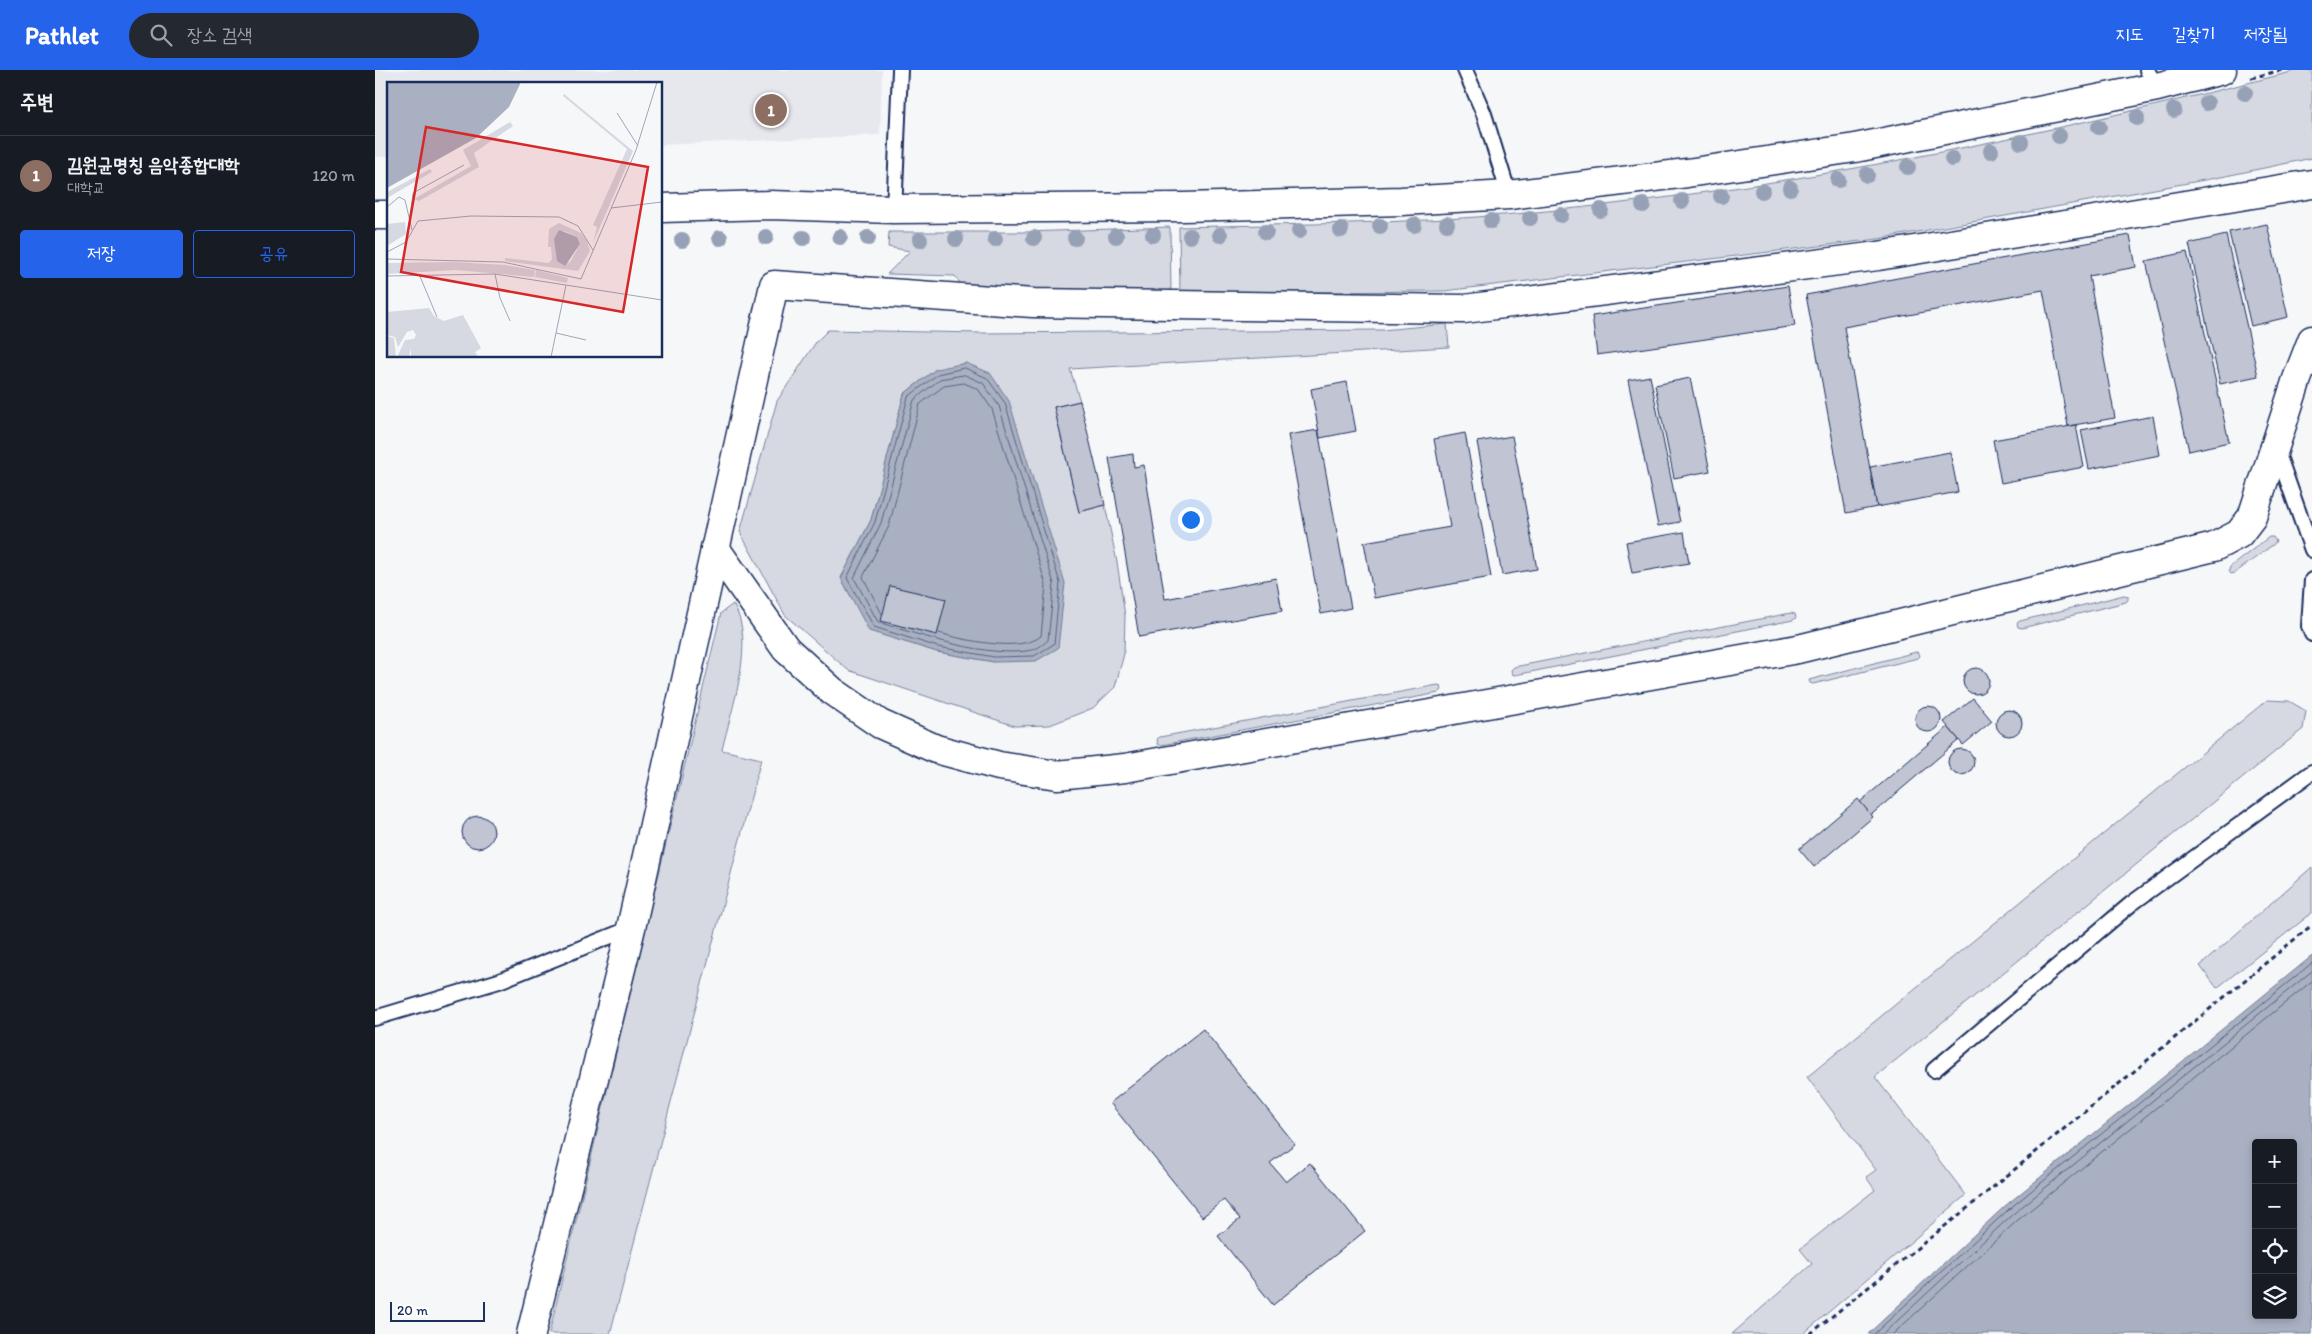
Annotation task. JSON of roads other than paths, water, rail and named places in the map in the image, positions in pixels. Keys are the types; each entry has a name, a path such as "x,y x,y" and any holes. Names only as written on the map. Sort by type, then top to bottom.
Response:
{"street":[{"path":"663,208 769,205 893,209 1183,206 1401,201 1509,195 1687,173 1855,148 2152,79 2222,70"},
{"path":"531,1334 631,928 774,285 1033,303 1464,309 1878,256 2312,184"},
{"path":"715,548 785,649 832,691 880,724 936,749 999,766 1057,775 1135,766 1797,649 2214,547 2239,534 2252,516 2312,340"}],"lane":[{"path":"893,209 900,70"},
{"path":"1465,70 1484,114 1509,195"},
{"path":"2275,446 2312,550"},
{"path":"2312,580 2309,626 2312,634"},
{"path":"1934,1070 2131,904 2312,772"},
{"path":"375,1018 499,981 631,928"}],"water":[{"path":"966,363 990,373 1009,401 1065,583 1058,648 1036,661 994,662 937,652 869,631 841,578 871,520 904,394 936,369"},
{"path":"2312,956 2312,1334 1868,1334 2005,1206"}],"place":[{"name":"김원균명칭 음악종합대학","path":"771,110"}]}
